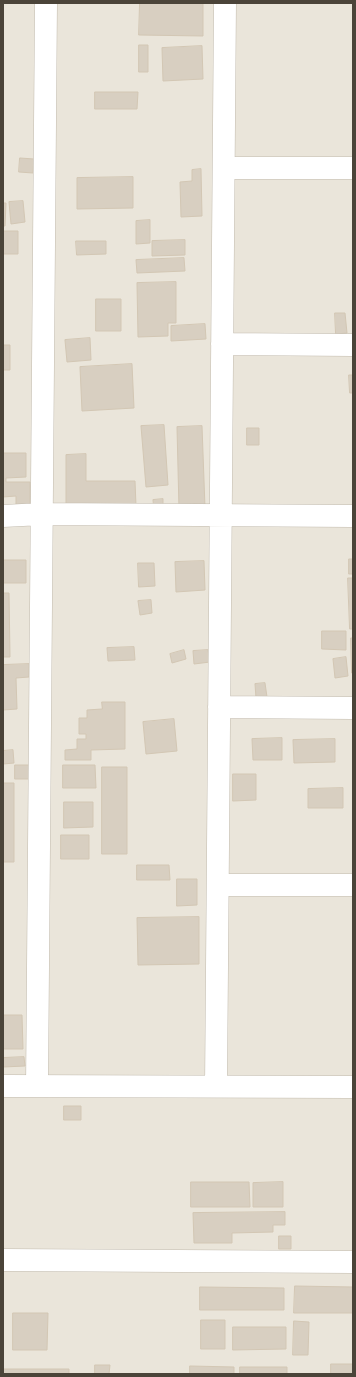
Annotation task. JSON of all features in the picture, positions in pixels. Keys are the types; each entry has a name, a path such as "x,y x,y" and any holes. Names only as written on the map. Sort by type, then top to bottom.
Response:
{"street":[{"path":"38,1086 46,3"},
{"path":"216,1086 225,3"},
{"path":"224,168 353,168"},
{"path":"222,344 353,345"},
{"path":"3,516 42,514 353,516"},
{"path":"219,707 353,708"},
{"path":"218,885 353,885"},
{"path":"3,1086 353,1087"},
{"path":"3,1260 353,1262"}],"shaded area":[{"path":"3,3 353,3 353,1374 3,1374"}],"building":[{"path":"140,3 203,3 203,36 139,35"},
{"path":"139,45 148,45 148,72 139,72"},
{"path":"202,46 203,79 163,81 162,48"},
{"path":"95,92 138,92 137,109 95,109"},
{"path":"20,158 34,159 33,173 19,172"},
{"path":"201,169 202,216 181,217 180,182 192,181 192,170"},
{"path":"133,177 133,208 77,209 77,178"},
{"path":"23,201 25,222 11,224 9,202"},
{"path":"3,203 6,203 5,226 3,226"},
{"path":"150,220 150,243 136,244 136,221"},
{"path":"3,231 18,231 18,254 3,254"},
{"path":"185,240 185,255 152,256 152,241"},
{"path":"76,241 106,241 106,254 77,255"},
{"path":"184,258 185,271 137,273 136,260"},
{"path":"176,282 176,323 168,323 168,336 138,337 137,283"},
{"path":"96,299 121,299 121,331 96,331"},
{"path":"335,313 345,313 347,333 336,334"},
{"path":"205,324 206,339 171,341 171,326"},
{"path":"90,338 91,360 67,362 65,340"},
{"path":"3,345 10,345 10,370 3,370"},
{"path":"132,364 134,408 82,411 80,367"},
{"path":"349,375 353,375 353,393 350,393"},
{"path":"164,425 168,485 146,487 141,426"},
{"path":"202,426 205,508 179,509 177,427"},
{"path":"247,428 259,428 259,445 247,445"},
{"path":"3,453 26,453 26,477 6,478 6,482 30,482 30,505 16,505 16,496 3,497"},
{"path":"86,454 86,481 135,481 136,506 66,507 66,455"},
{"path":"163,499 163,510 154,511 153,500"},
{"path":"349,559 353,559 353,574 349,574"},
{"path":"3,560 26,560 26,583 3,583"},
{"path":"204,561 205,590 176,592 175,562"},
{"path":"138,563 154,563 155,586 139,587"},
{"path":"348,578 353,578 353,629 350,629"},
{"path":"3,593 9,593 10,657 3,657"},
{"path":"151,600 152,613 140,615 138,601"},
{"path":"322,631 346,631 346,650 322,649"},
{"path":"351,638 353,638 353,673 352,673"},
{"path":"134,647 135,660 108,661 107,648"},
{"path":"184,650 186,659 172,663 170,654"},
{"path":"208,650 210,662 194,664 193,651"},
{"path":"346,657 348,676 335,678 333,659"},
{"path":"29,664 29,677 16,678 17,709 3,710 3,665"},
{"path":"265,683 267,697 256,698 255,684"},
{"path":"102,702 125,702 125,749 91,750 91,760 65,760 65,750 77,749 77,739 86,739 86,734 79,734 79,718 87,718 87,710 102,709"},
{"path":"174,719 177,751 146,754 143,722"},
{"path":"282,738 282,760 253,760 252,739"},
{"path":"335,739 335,762 294,763 293,740"},
{"path":"13,750 14,763 3,764 3,751"},
{"path":"15,765 30,765 30,779 15,779"},
{"path":"63,765 95,765 96,788 63,788"},
{"path":"102,767 127,767 127,854 102,854"},
{"path":"233,774 256,774 256,800 233,801"},
{"path":"3,783 14,783 14,862 3,862"},
{"path":"343,788 343,808 308,808 308,789"},
{"path":"64,802 93,802 93,827 64,828"},
{"path":"61,835 89,835 89,859 61,859"},
{"path":"137,865 169,865 170,880 137,880"},
{"path":"177,879 197,879 197,905 177,906"},
{"path":"199,917 199,964 138,965 137,918"},
{"path":"3,1015 22,1015 23,1049 3,1049"},
{"path":"24,1057 25,1066 3,1067 3,1058"},
{"path":"64,1106 81,1106 81,1120 64,1120"},
{"path":"191,1182 249,1182 250,1207 191,1207"},
{"path":"283,1182 283,1207 253,1207 253,1183"},
{"path":"285,1212 285,1225 273,1225 273,1232 232,1233 232,1243 194,1243 193,1213"},
{"path":"279,1236 291,1236 291,1249 279,1249"},
{"path":"295,1286 353,1287 353,1313 294,1313"},
{"path":"200,1287 284,1288 284,1310 200,1310"},
{"path":"13,1313 48,1313 47,1350 13,1350"},
{"path":"201,1320 225,1320 225,1349 201,1349"},
{"path":"294,1321 309,1322 308,1355 293,1355"},
{"path":"233,1327 286,1327 286,1349 233,1350"},
{"path":"331,1364 353,1364 353,1374 331,1374"},
{"path":"95,1365 110,1365 109,1374 95,1374"},
{"path":"190,1366 234,1367 234,1374 190,1374"},
{"path":"240,1367 287,1367 287,1374 240,1374"},
{"path":"3,1369 69,1369 69,1374 3,1374"}]}
